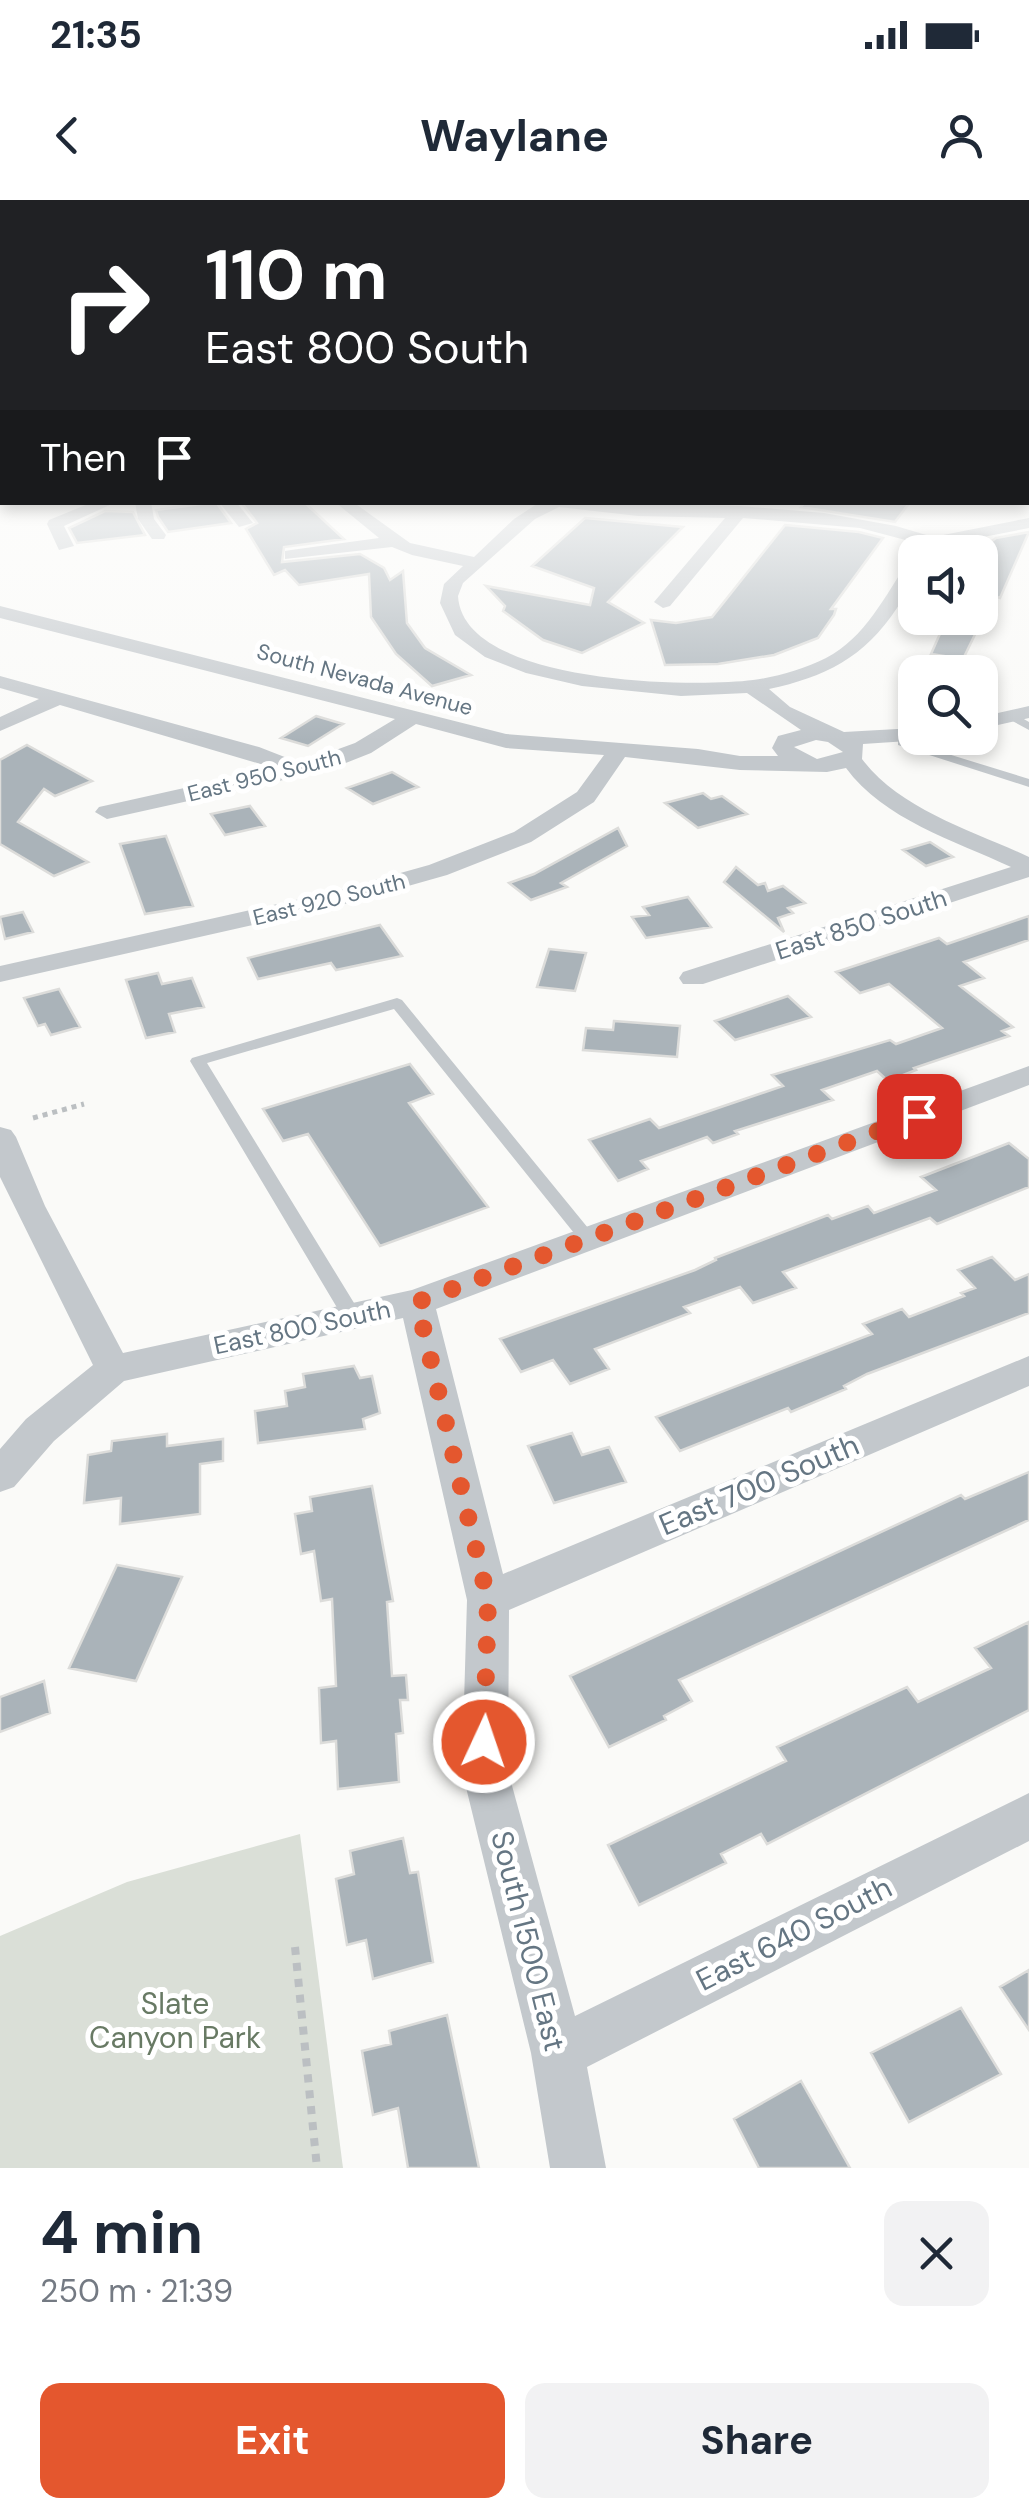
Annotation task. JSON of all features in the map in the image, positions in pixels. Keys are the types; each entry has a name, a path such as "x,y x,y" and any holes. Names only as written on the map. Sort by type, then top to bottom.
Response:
{"street":[{"path":"438,558 478,563"},
{"path":"484,558 452,582 448,602 456,622 474,642 553,675 654,688 753,686 835,662 862,641 898,589"},
{"path":"663,602 700,558"},
{"name":"South Nevada Avenue","path":"0,612 506,740 724,758 740,763 834,765 843,747"},
{"path":"0,682 252,752 299,770"},
{"path":"753,686 783,711 843,747 869,782 906,806 1029,868"},
{"path":"0,725 58,698"},
{"path":"783,711 778,716 787,741 786,753 879,798 906,806"},
{"name":"East 950 South","path":"106,812 299,770 363,748 412,717"},
{"path":"998,721 1023,719"},
{"path":"724,758 787,741 843,747 898,741"},
{"name":"East 920 South","path":"0,974 50,958 258,918 444,869 509,843 567,810 612,771 619,750"},
{"name":"East 850 South","path":"693,978 1029,868"},
{"name":"East 800 South","path":"0,1476 40,1430 113,1368 417,1302 1029,1075"},
{"path":"0,1137 28,1206 113,1368"},
{"name":"South 1500 East","path":"417,1302 488,1600 485,1771 558,2053 578,2168"},
{"name":"East 700 South","path":"488,1600 1029,1370"},
{"name":"East 640 South","path":"558,2053 1029,1816"}],"lane":[{"path":"932,755 1029,783"},
{"path":"352,1316 198,1061 397,1003 588,1238"}],"path":[{"path":"33,1118 84,1104"},
{"path":"295,1947 317,2168"}],"green space":[{"name":"Slate Canyon Park","path":"300,1834 343,2168 0,2168 0,1936 127,1882"}],"building":[{"path":"264,558 283,558 282,562 367,558 384,568 390,580 403,571 407,623 425,648 471,675 432,686 396,654 371,617 369,574 299,585 285,570 274,575"},
{"path":"541,558 652,558 608,602 644,623 582,653 543,640 503,611 505,606 486,586 590,605 594,588 532,566"},
{"path":"759,558 868,558 831,609 836,609 834,615 818,638 774,655 718,664 665,665 651,620 676,623 712,617"},
{"path":"998,558 1018,558 1000,598"},
{"path":"939,635 975,635 965,655 931,654"},
{"path":"316,716 343,724 308,746 281,738"},
{"path":"27,745 92,781 55,796 44,789 18,822 88,862 54,876 0,844 0,760"},
{"path":"392,772 418,787 373,804 347,788"},
{"path":"703,793 711,799 722,796 747,814 698,828 665,803"},
{"path":"250,806 265,826 225,835 211,814"},
{"path":"618,828 627,846 561,883 567,887 531,900 509,883 534,874"},
{"path":"166,836 193,906 145,914 120,844"},
{"path":"930,842 953,857 926,866 903,850"},
{"path":"736,867 758,885 765,883 768,891 783,886 805,903 788,908 793,913 778,918 784,932 724,882"},
{"path":"688,897 711,927 646,938 632,917 649,915 643,907"},
{"path":"23,912 33,932 5,939 0,917"},
{"path":"1029,916 1029,940 964,962 984,978 960,986 1013,1027 1002,1031 1009,1036 914,1068 888,1081 877,1071 822,1090 833,1100 735,1131 738,1134 713,1143 707,1137 641,1161 648,1169 618,1181 589,1140 650,1119 659,1128 783,1086 772,1075 890,1040 896,1044 942,1028 889,984 860,993 836,972 939,938 947,944"},
{"path":"380,925 402,956 336,970 331,963 258,979 248,958"},
{"path":"549,949 586,953 575,991 537,987"},
{"path":"158,973 162,984 192,978 204,1007 169,1014 175,1032 146,1038 126,980"},
{"path":"59,989 80,1027 51,1035 45,1024 38,1026 24,998"},
{"path":"788,996 811,1017 735,1040 715,1021"},
{"path":"614,1021 680,1026 677,1057 583,1050 586,1028 613,1030"},
{"path":"410,1064 433,1094 409,1103 488,1207 380,1246 308,1134 283,1141 263,1109"},
{"path":"1009,1143 1029,1159 1029,1187 937,1224 930,1218 783,1272 796,1288 753,1303 740,1287 684,1307 690,1313 595,1349 609,1369 570,1384 553,1360 521,1372 500,1339 695,1270 715,1258 828,1215 832,1219 868,1206 874,1213 936,1190 921,1177"},
{"path":"992,1257 1015,1280 1029,1274 1029,1313 867,1374 844,1386 846,1389 791,1412 788,1408 680,1451 656,1417 872,1334 863,1324 902,1309 909,1317 964,1296 961,1293 975,1288 958,1270"},
{"path":"354,1366 360,1378 372,1376 380,1413 363,1419 365,1429 258,1443 255,1411 287,1406 285,1391 305,1387 303,1374"},
{"path":"572,1433 582,1455 609,1447 626,1482 554,1503 528,1446"},
{"path":"167,1434 167,1446 223,1439 223,1461 200,1464 200,1514 120,1524 121,1498 84,1503 88,1455 111,1451 112,1441"},
{"path":"1029,1472 1029,1520 679,1680 692,1701 664,1716 666,1720 609,1747 570,1676 961,1495 965,1499"},
{"path":"372,1486 393,1601 387,1602 392,1676 406,1675 408,1700 400,1700 403,1733 396,1734 399,1782 338,1789 336,1741 321,1743 319,1688 336,1686 332,1599 321,1601 314,1551 301,1554 295,1514 312,1511 310,1497"},
{"path":"117,1565 182,1577 136,1681 69,1668"},
{"path":"1029,1622 1029,1710 767,1844 761,1834 721,1854 726,1863 639,1905 608,1845 786,1761 777,1747 907,1687 918,1702 991,1668 975,1648"},
{"path":"44,1681 50,1713 0,1732 0,1697"},
{"path":"403,1838 410,1873 418,1872 433,1962 373,1979 366,1940 347,1945 336,1879 354,1874 350,1851"},
{"path":"1029,1970 1029,2030 1000,1987"},
{"path":"961,2008 1001,2074 909,2122 871,2053"},
{"path":"447,2015 479,2168 408,2168 398,2108 373,2115 362,2051 391,2044 389,2031"},
{"path":"801,2081 850,2168 759,2168 734,2119"}],"route":[{"path":"484,1742 488,1600 417,1302 919,1116"}]}
